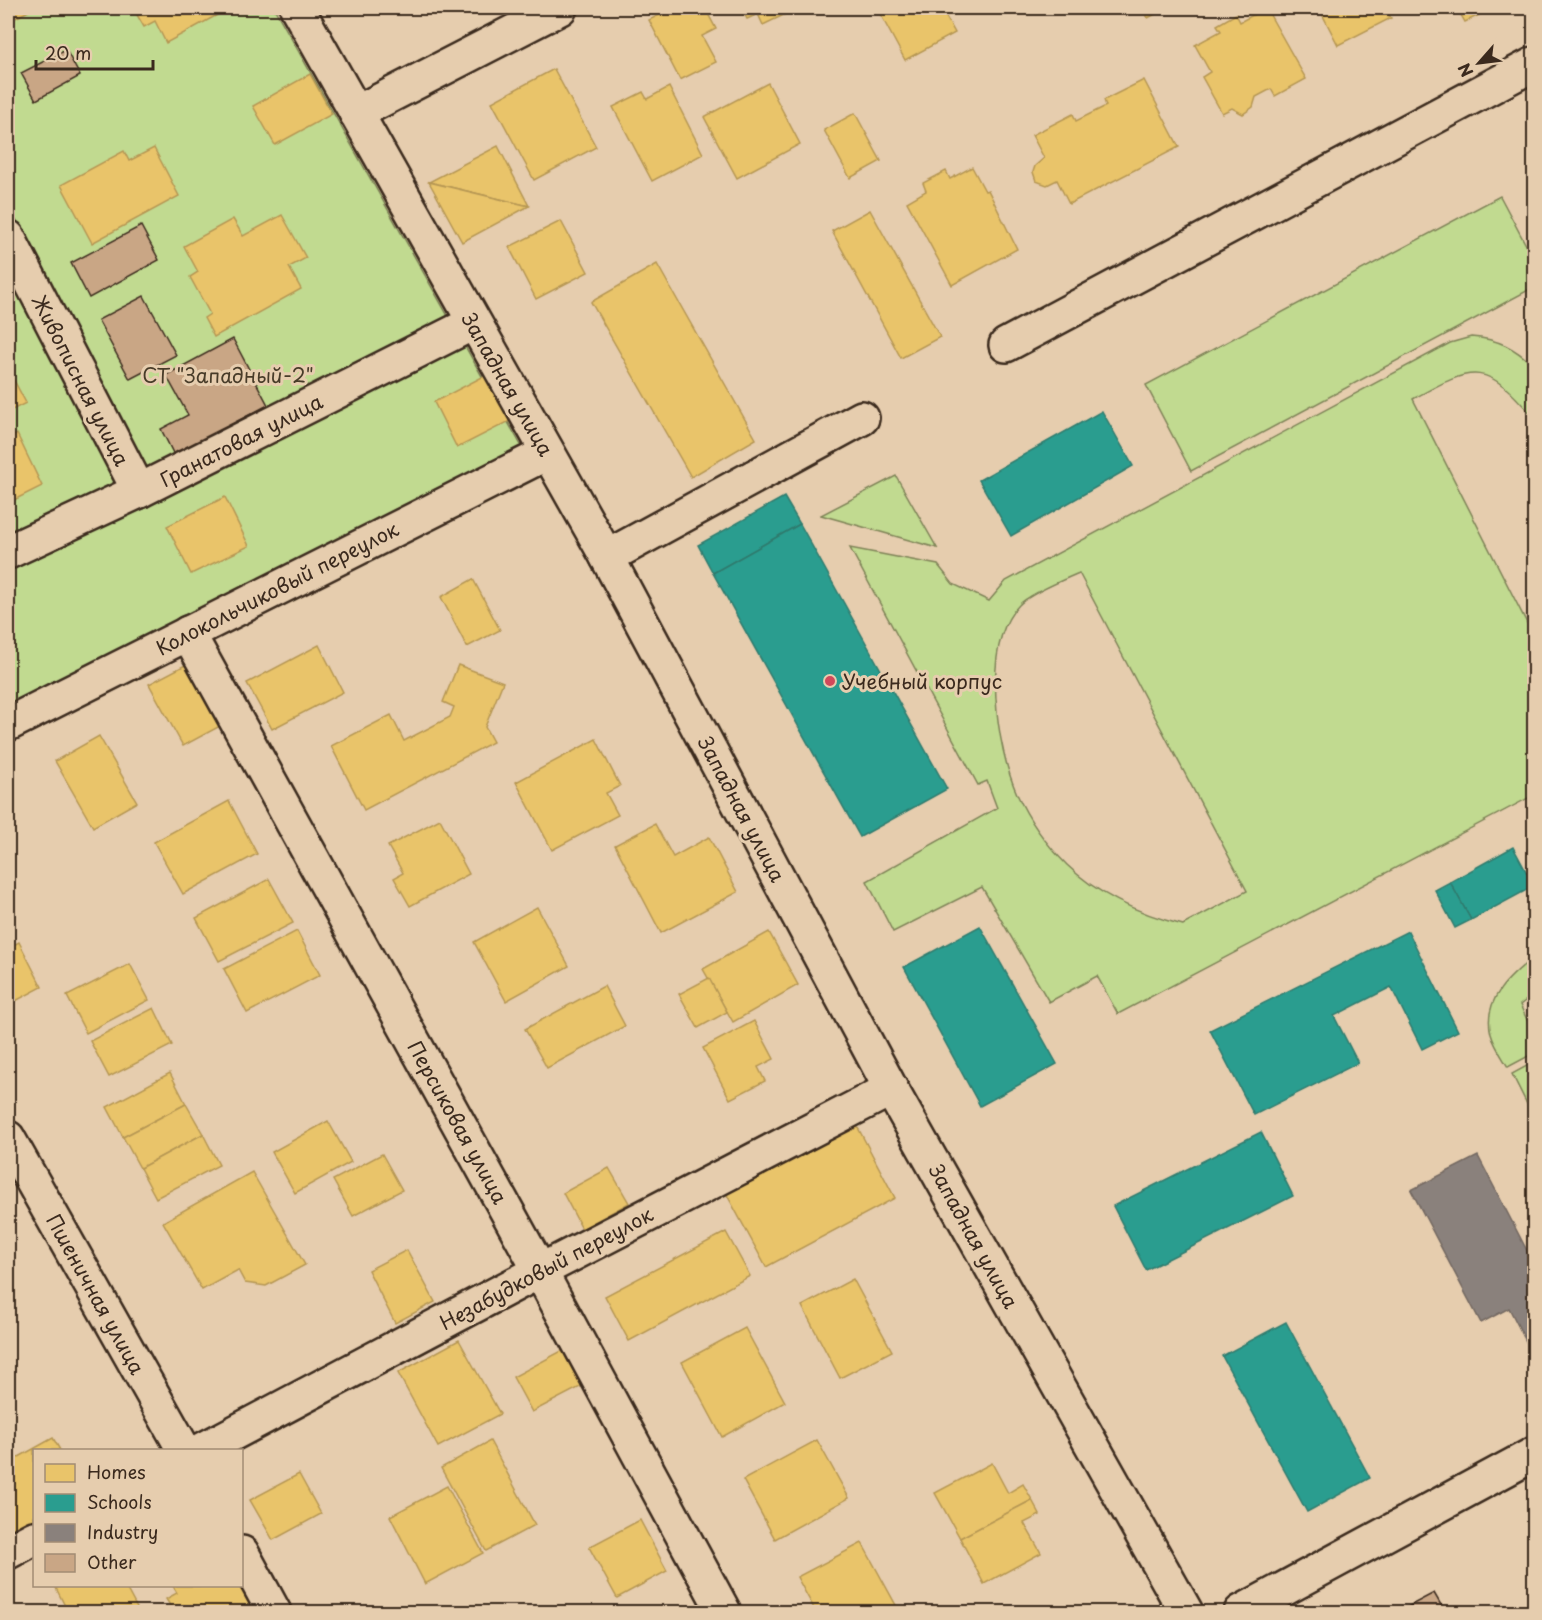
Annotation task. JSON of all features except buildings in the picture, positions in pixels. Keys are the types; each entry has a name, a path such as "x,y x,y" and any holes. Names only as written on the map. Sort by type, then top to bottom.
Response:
{"street":[{"name":"Западная улица","path":"297,8 607,557 891,1089 1186,1612"},
{"path":"356,113 560,8"},
{"path":"1006,345 1534,64"},
{"name":"Живописная улица","path":"8,237 139,491"},
{"name":"Гранатовая улица","path":"8,552 139,491 473,323"},
{"path":"607,557 862,418"},
{"name":"Колокольчиковый переулок","path":"8,723 547,453"},
{"name":"Персиковая улица","path":"188,633 540,1270 724,1612"},
{"name":"Незабудковый переулок","path":"204,1449 540,1270 891,1089"},
{"name":"Пшеничная улица","path":"8,1138 183,1449"},
{"path":"1241,1612 1534,1454"},
{"path":"8,1552 33,1539"},
{"path":"243,1555 274,1612"}],"green space":[{"name":"СТ \"Западный-2\"","path":"8,8 274,8 535,470 8,735"},
{"path":"1500,196 1534,260 1534,287 1191,471 1146,385"},
{"path":"1471,337 1498,342 1513,349 1534,366 1534,418 1504,386 1479,374 1451,379 1413,399 1534,637 1534,795 1118,1014 1097,976 1049,1002 982,887 893,932 867,881 997,808 987,781 978,785 850,548 938,565 953,584 989,601 1006,581 1450,343","holes":["1079,573 1247,891 1183,925 1151,915 1106,895 1079,876 1045,840 1022,804 1010,775 1003,751 996,697 999,645 1007,622 1024,601"]},
{"path":"896,476 937,548 821,515"},
{"path":"1534,957 1534,994 1520,1005 1534,1034 1534,1053 1508,1067 1491,1034 1489,1021 1491,1010 1500,989"},
{"path":"1534,1062 1534,1118 1512,1074"}],"place":[{"name":"Учебный корпус","path":"830,681"}]}
